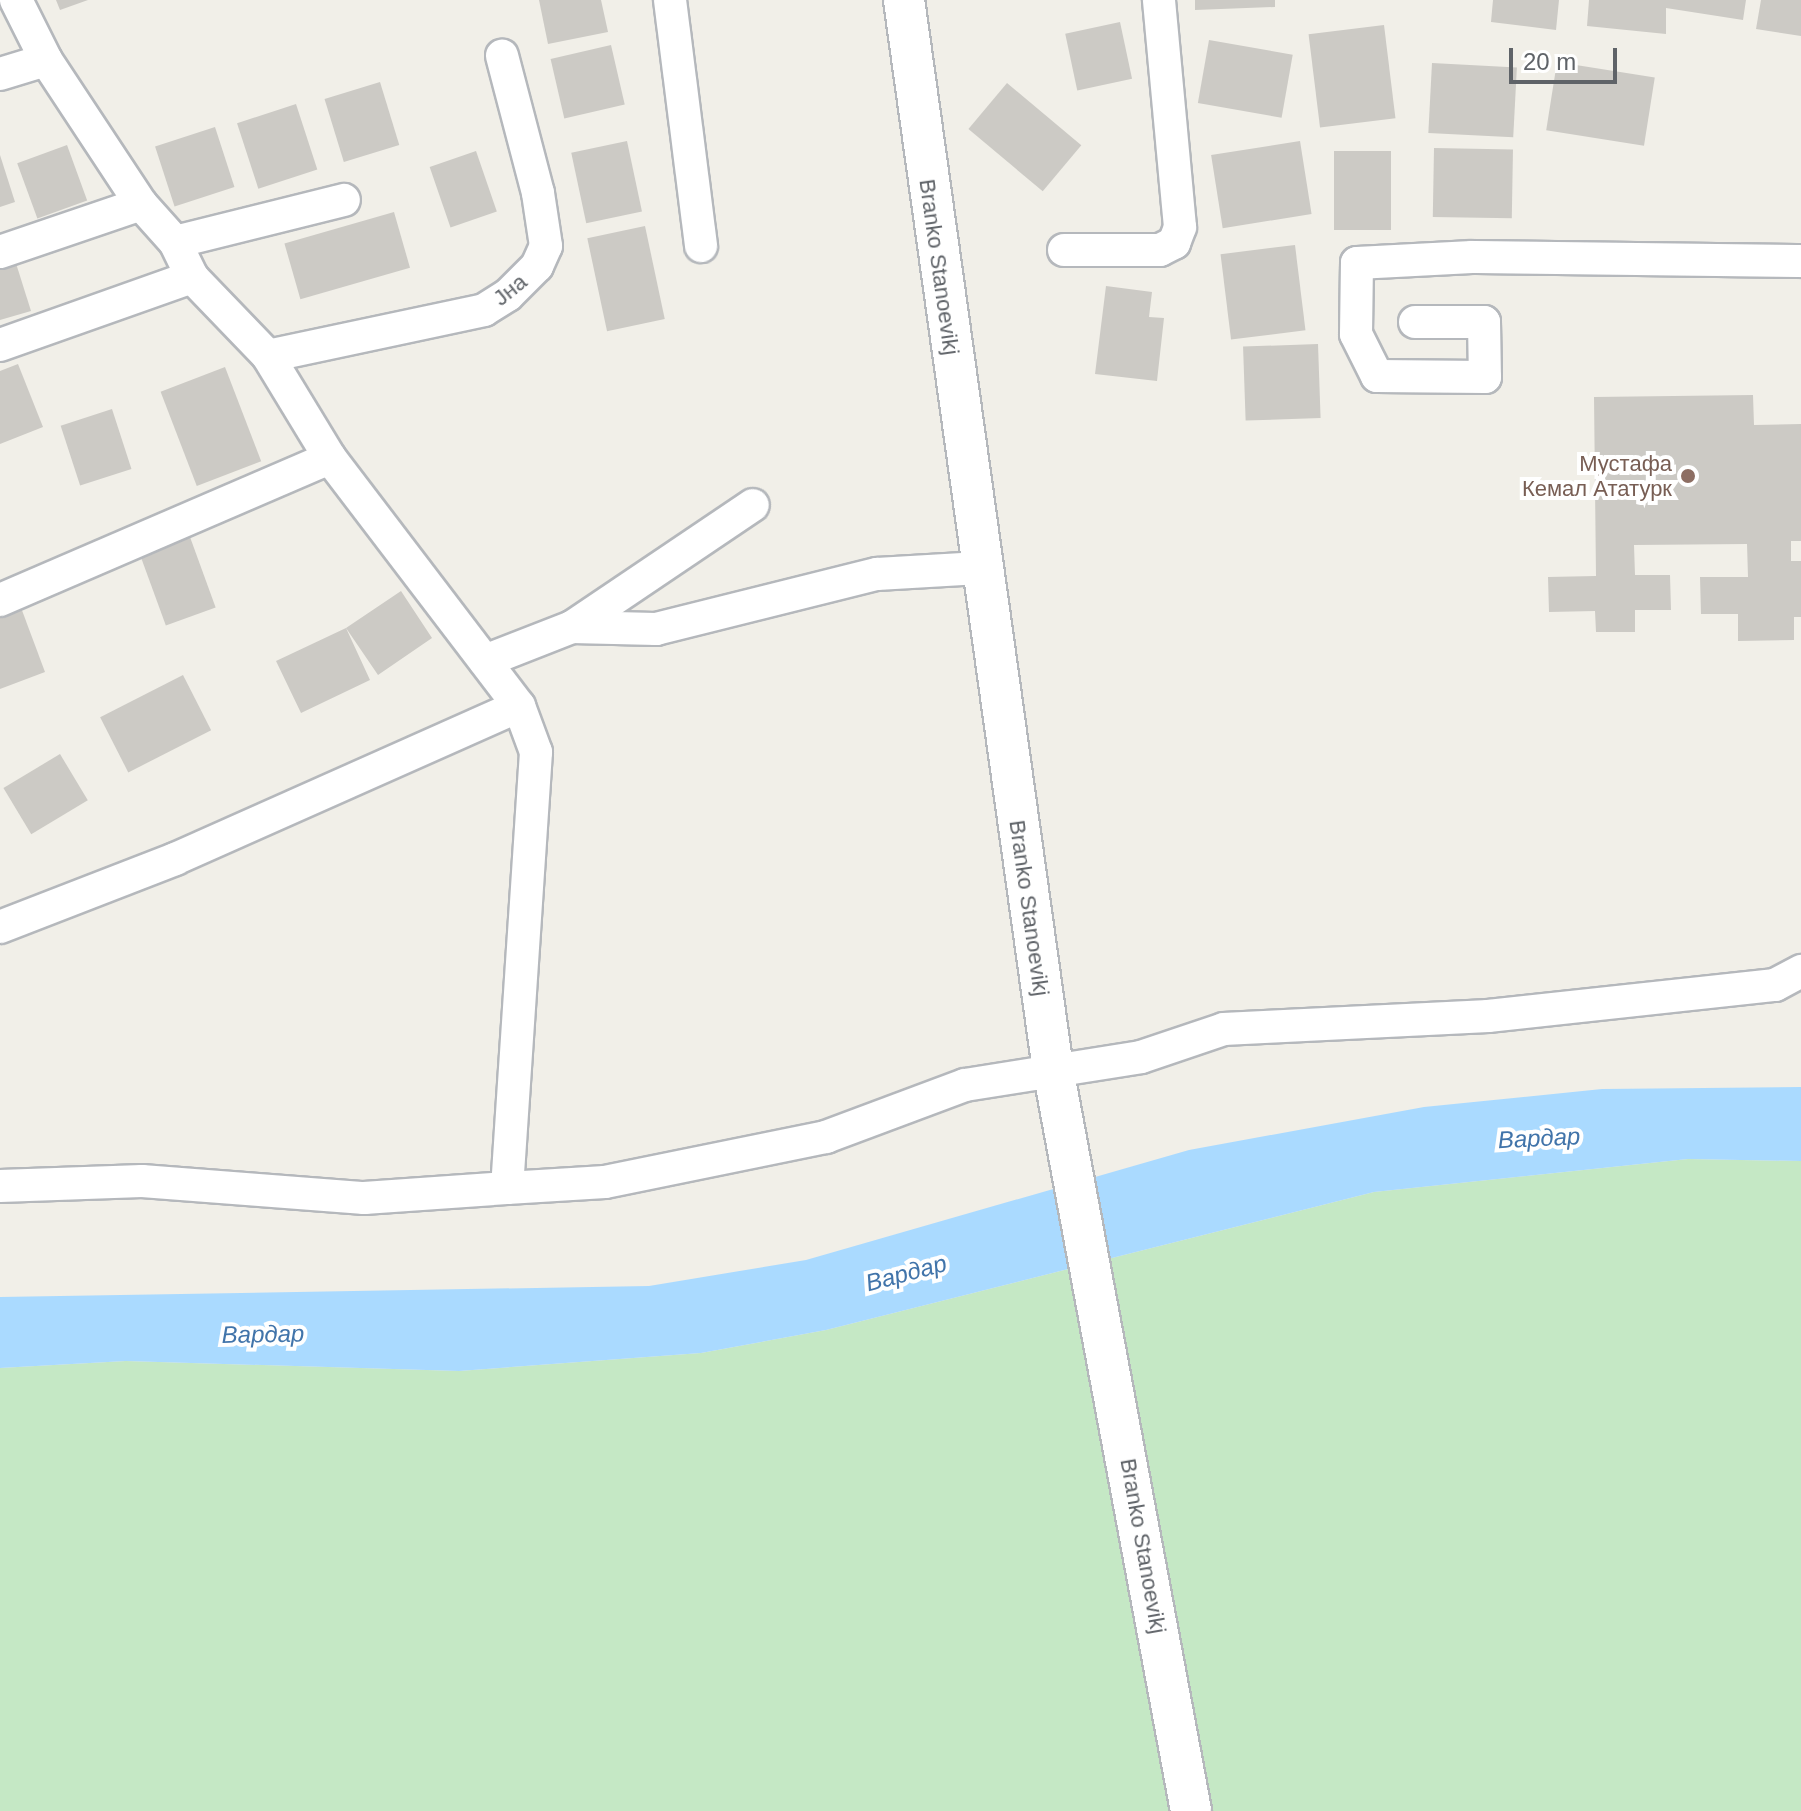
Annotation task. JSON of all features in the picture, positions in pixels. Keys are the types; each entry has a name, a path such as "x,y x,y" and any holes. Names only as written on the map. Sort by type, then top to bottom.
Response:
{"street":[{"path":"16,0 46,60 141,204 175,242 192,277 268,356 330,458 519,706 536,752 507,1188"},
{"path":"670,0 701,246"},
{"name":"Branko Stanoevikj","path":"904,0 980,568 1053,1069 1107,1344 1191,1811"},
{"path":"1064,250 1160,250 1174,243 1180,227 1159,0"},
{"name":"Јна","path":"268,356 484,310 508,295 537,266 546,246 538,193 502,56"},
{"path":"0,74 46,60"},
{"path":"175,242 344,200"},
{"path":"0,252 141,204"},
{"path":"1415,322 1484,322 1485,377 1377,376 1356,334 1357,263 1472,257 1801,261"},
{"path":"0,345 192,277"},
{"path":"0,600 330,458"},
{"path":"485,661 572,627 753,505"},
{"path":"572,627 656,629 877,574 980,568"},
{"path":"0,927 175,859 519,706"},
{"path":"0,1186 142,1181 364,1198 605,1182 826,1137 965,1085 1141,1057 1224,1029 1488,1016 1775,985 1801,971"}],"green space":[{"path":"1688,1159 1801,1161 1801,1811 0,1811 0,1368 126,1361 459,1371 701,1353 826,1330 1374,1192"}],"water":[{"name":"Вардар","path":"1801,1087 1801,1161 1688,1159 1374,1192 826,1330 701,1353 459,1371 126,1361 0,1368 0,1297 649,1286 806,1260 1189,1150 1424,1107 1602,1089"}],"building":[{"path":"56,0 88,0 60,10"},
{"path":"539,0 601,0 608,32 548,44"},
{"path":"1195,0 1275,0 1275,7 1195,10"},
{"path":"1493,0 1559,0 1556,30 1491,22"},
{"path":"1589,0 1746,0 1743,20 1666,8 1666,34 1587,26"},
{"path":"1761,0 1801,0 1801,36 1756,29"},
{"path":"1120,22 1132,79 1077,90 1065,34"},
{"path":"1384,25 1395,118 1320,128 1309,34"},
{"path":"1209,40 1293,55 1282,118 1198,103"},
{"path":"611,45 625,104 564,118 551,59"},
{"path":"1557,62 1655,77 1644,146 1546,130"},
{"path":"1432,63 1517,67 1513,137 1428,133"},
{"path":"380,82 399,145 344,162 325,99"},
{"path":"1007,83 1081,145 1043,191 968,129"},
{"path":"296,104 317,170 258,189 237,123"},
{"path":"215,127 234,187 175,206 155,146"},
{"path":"627,141 642,211 586,223 571,153"},
{"path":"1300,141 1312,214 1223,228 1211,155"},
{"path":"67,145 87,200 37,219 17,163"},
{"path":"1434,148 1513,149 1512,218 1433,217"},
{"path":"476,151 497,212 451,227 430,167"},
{"path":"1334,151 1391,151 1391,230 1334,230"},
{"path":"0,155 15,202 0,207"},
{"path":"394,212 410,268 300,299 284,243"},
{"path":"645,226 665,319 607,331 587,238"},
{"path":"1295,245 1305,330 1231,339 1221,254"},
{"path":"14,257 31,311 0,320 0,262"},
{"path":"1106,286 1152,292 1149,317 1164,318 1157,381 1095,374"},
{"path":"1318,344 1321,418 1246,421 1243,347"},
{"path":"18,364 43,427 0,444 0,371"},
{"path":"225,367 261,461 197,486 161,392"},
{"path":"1753,395 1754,425 1801,424 1801,541 1791,541 1791,561 1801,561 1801,617 1794,617 1794,640 1738,641 1738,614 1701,614 1700,577 1748,577 1747,544 1634,545 1635,575 1670,575 1671,610 1635,610 1635,632 1596,632 1595,611 1549,612 1548,577 1596,576 1594,397"},
{"path":"112,409 131,469 80,486 61,426"},
{"path":"190,537 216,607 166,626 140,555"},
{"path":"401,591 432,638 378,675 346,628"},
{"path":"20,605 45,672 0,689 0,613"},
{"path":"346,628 370,680 301,713 276,661"},
{"path":"183,675 211,730 128,772 100,717"},
{"path":"60,754 88,800 31,834 3,788"}],"place":[{"name":"Мустафа Кемал Ататурк","path":"1688,476"}]}
